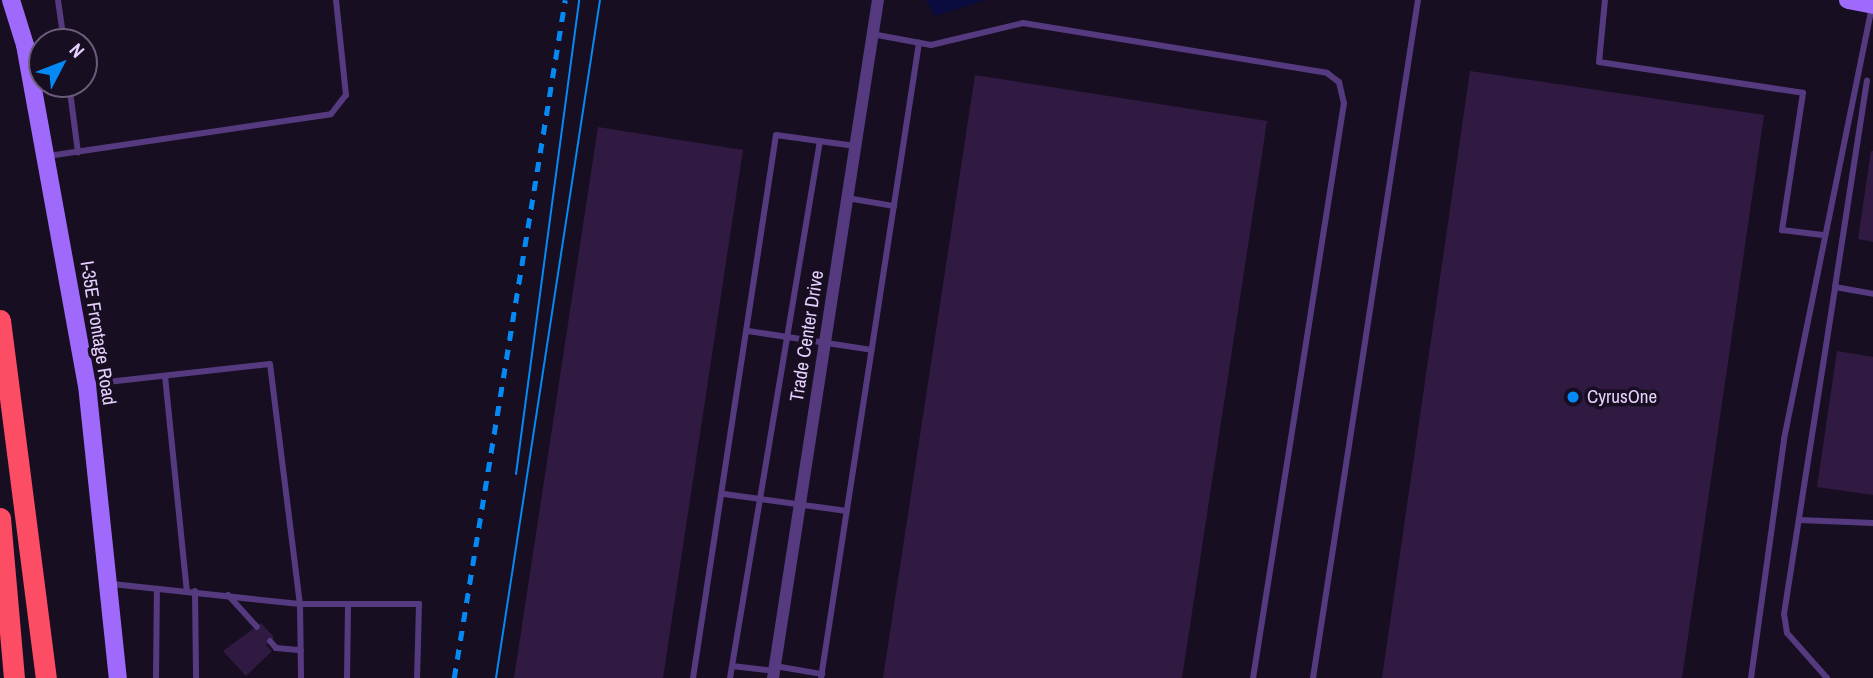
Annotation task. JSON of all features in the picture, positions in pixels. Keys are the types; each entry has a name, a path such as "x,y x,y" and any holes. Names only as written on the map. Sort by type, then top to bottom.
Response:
{"highway":[{"path":"0,320 46,678"},
{"path":"0,519 14,678"}],"main road":[{"name":"I-35E Frontage Road","path":"11,0 47,156 87,385 112,584 118,678"},
{"path":"1848,0 1873,5"}],"street":[{"name":"Trade Center Drive","path":"774,672 878,0"}],"lane":[{"path":"58,0 62,28"},
{"path":"47,156 331,114 346,95 336,0"},
{"path":"1313,678 1418,0"},
{"path":"1605,0 1599,62 1802,93 1782,230 1821,235"},
{"path":"1751,678 1821,235 1873,5"},
{"path":"873,34 919,43 1023,23 1327,72 1339,82 1344,103 1253,678"},
{"path":"732,666 821,676 919,43"},
{"path":"1827,678 1787,633 1784,614 1870,80 1858,79"},
{"path":"71,98 78,152"},
{"path":"693,678 724,494 776,135 855,146"},
{"path":"730,678 756,499 820,141"},
{"path":"847,198 894,206"},
{"path":"1835,287 1873,293"},
{"path":"748,331 872,350"},
{"path":"87,385 270,364 300,604 301,678"},
{"path":"164,376 191,591 196,678"},
{"path":"724,494 847,511"},
{"path":"1799,520 1873,523"},
{"path":"112,584 300,604 419,604 417,678"},
{"path":"156,678 157,589"},
{"path":"228,595 257,627"},
{"path":"348,604 348,678"},
{"path":"270,641 276,648 301,650"}],"shaded area":[{"path":"926,0 985,0 935,16"}],"building":[{"name":"CyrusOne","path":"1470,71 1764,115 1682,678 1382,678"},
{"path":"975,75 1267,121 1182,678 883,678"},
{"path":"598,127 743,150 663,678 514,678"},
{"path":"1873,151 1873,242 1858,239"},
{"path":"1837,351 1873,357 1873,495 1817,487"},
{"path":"261,623 274,637 266,645 272,651 246,676 223,651"}],"tram line":[{"path":"516,474 579,0"},
{"path":"496,678 600,0"}],"railway":[{"path":"454,678 565,0"}],"place":[{"name":"CyrusOne","path":"1573,397"}]}
